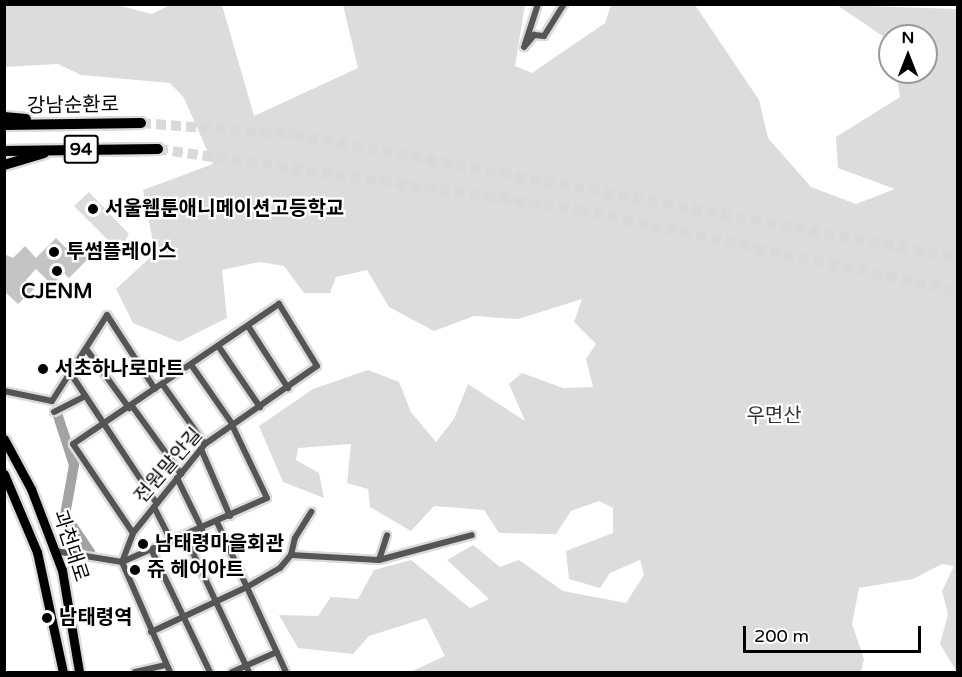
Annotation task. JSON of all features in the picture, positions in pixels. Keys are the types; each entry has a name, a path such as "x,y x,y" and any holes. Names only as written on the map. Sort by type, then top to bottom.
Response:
{"highway":[{"path":"4,117 65,121"},
{"name":"강남순환로","path":"4,125 65,121 141,123"},
{"path":"4,165 72,149"},
{"name":"94","path":"4,151 158,149"}],"main road":[{"name":"과천대로","path":"4,439 55,551 70,607 79,672"},
{"name":"과천대로","path":"4,474 38,552 63,672"},
{"path":"38,552 55,551"}],"street":[{"path":"538,4 524,47 534,35 544,36 564,4"},
{"name":"전원말안길","path":"122,562 132,533 203,447 317,366 279,304 248,326"},
{"path":"4,391 52,401 69,371 87,350 107,315 155,389"},
{"path":"132,533 73,444 104,426 248,326 288,388"},
{"path":"219,347 260,407"},
{"path":"87,350 179,476 202,529"},
{"path":"55,551 122,562 202,529 267,498 233,425 192,366"},
{"path":"69,371 155,506 172,542"},
{"path":"163,385 203,447 230,516"},
{"path":"54,412 85,396"},
{"path":"151,632 247,587 280,568 291,555 295,538 311,512"},
{"path":"217,522 286,672"},
{"path":"379,560 387,535"},
{"path":"291,555 379,560 472,535"},
{"path":"185,536 248,669"},
{"path":"230,552 255,540"},
{"path":"152,551 210,672"},
{"path":"122,562 170,672"},
{"path":"232,672 248,669 277,652"},
{"path":"135,672 166,664"}],"green space":[{"name":"우면산","path":"5,4 117,5 152,14 170,5 222,5 254,116 358,68 343,5 525,5 515,66 532,73 605,23 611,5 695,5 759,100 768,138 811,187 856,204 895,189 838,168 836,137 900,97 898,84 938,84 938,24 878,24 878,33 837,5 957,9 957,672 940,644 948,614 942,591 954,566 942,564 913,579 859,588 852,624 864,659 861,672 410,672 445,656 426,618 369,636 353,654 298,648 279,615 318,616 331,597 358,599 374,570 411,560 470,608 489,599 447,560 473,545 500,567 519,560 563,591 626,603 644,575 640,560 610,573 600,588 569,579 566,551 613,533 613,508 599,501 571,511 556,534 499,533 484,510 434,506 411,531 370,507 368,489 347,483 351,444 298,448 296,460 319,473 324,498 283,482 259,426 313,389 368,370 399,382 411,412 436,442 454,419 468,384 525,421 509,384 522,373 563,388 593,387 586,359 596,344 574,322 582,299 518,319 474,316 434,331 389,307 367,270 336,277 330,293 304,293 284,266 260,262 222,270 227,318 179,342 133,323 116,289 155,253 143,190 213,164 184,98 170,83 81,75 58,64 5,67"},
{"path":"89,192 129,234 117,255 112,253 113,245 74,206"}],"building":[{"name":"CJENM","path":"56,238 66,248 72,241 89,258 69,278 64,273 52,285 36,269 26,280 34,289 18,304 4,291 4,254 13,258 25,246 36,258"}],"waterway":[{"path":"57,413 74,465 65,515 90,552"}],"tunnel":[{"path":"141,123 294,135 958,258"},
{"path":"158,149 579,210 958,291"}],"place":[{"name":"서울웹툰애니메이션고등학교","path":"93,209"},
{"name":"투썸플레이스","path":"54,252"},
{"name":"CJENM","path":"57,271"},
{"name":"서초하나로마트","path":"43,369"},
{"name":"남태령마을회관","path":"143,544"},
{"name":"쥬 헤어아트","path":"135,570"},
{"name":"남태령역","path":"47,618"}]}
